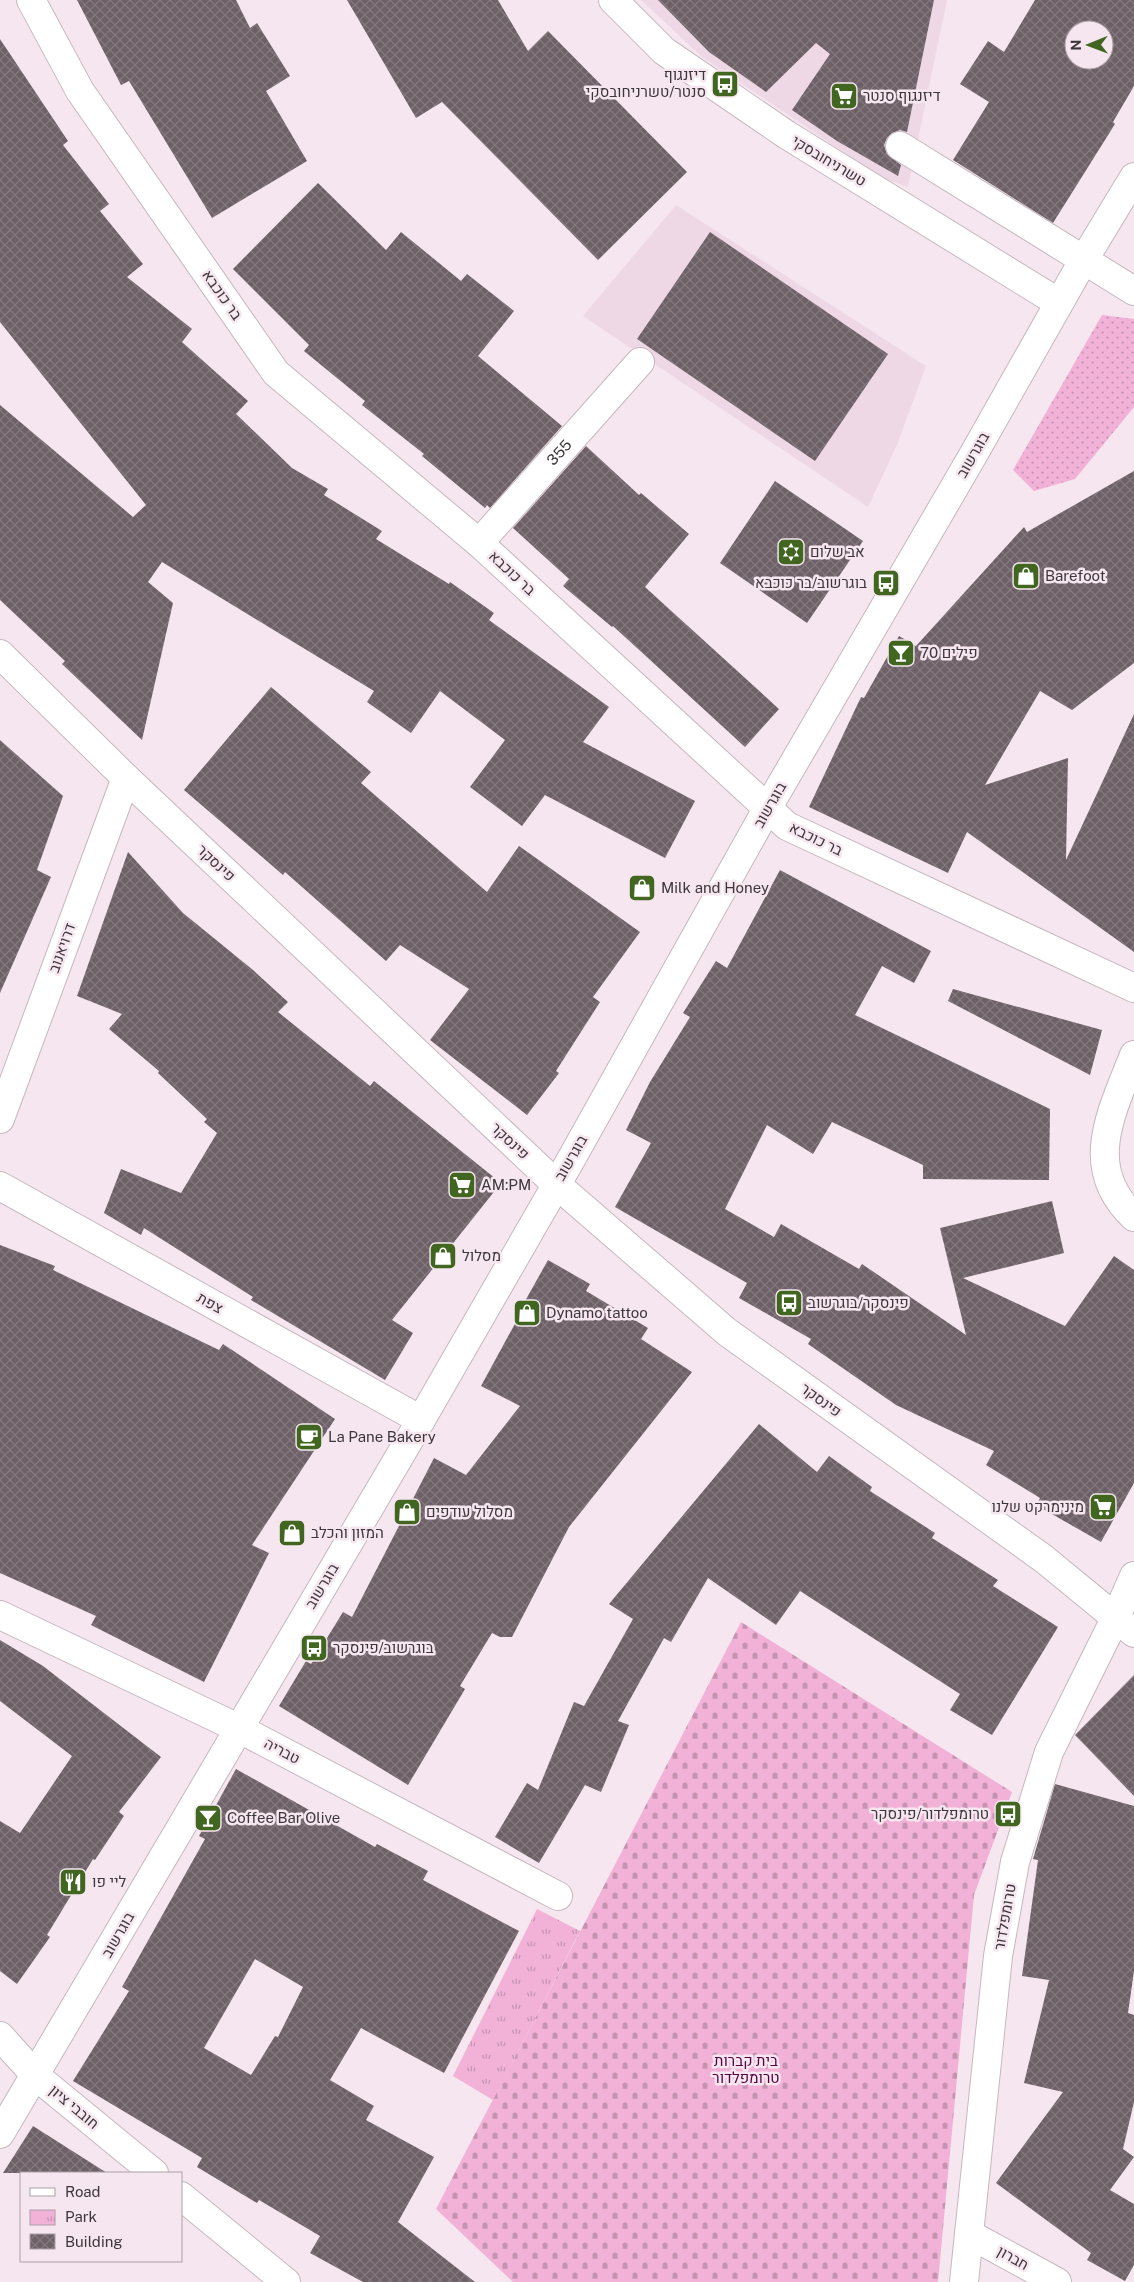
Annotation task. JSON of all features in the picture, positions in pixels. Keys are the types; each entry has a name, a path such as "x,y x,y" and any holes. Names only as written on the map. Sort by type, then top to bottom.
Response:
{"street":[{"name":"בר כוכבא","path":"31,0 80,91 276,373 480,543 787,826 1134,988"},
{"name":"טשרניחובסקי","path":"613,0 664,51 787,135 1059,304"},
{"path":"900,146 1134,291"},
{"name":"בוגרשוב","path":"0,2134 36,2076 238,1728 421,1420 767,809 1083,261 1134,177"},
{"name":"355","path":"480,543 640,362"},
{"name":"פינסקר","path":"0,654 126,778 556,1184 728,1332 1044,1559 1125,1626"},
{"name":"דרויאנוב","path":"0,1119 7,1074 126,778"},
{"path":"1134,1055 1117,1099 1105,1140 1104,1167 1113,1193 1134,1217"},
{"name":"צפת","path":"0,1186 421,1420"},
{"name":"טרומפלדור","path":"964,2282 998,1956 1015,1862 1048,1752 1125,1626 1134,1576"},
{"name":"טבריה","path":"0,1615 238,1728 558,1896"},
{"name":"חובבי ציון","path":"0,2036 36,2076 153,2172"},
{"path":"182,2197 286,2282"},
{"name":"חברון","path":"969,2234 1057,2282"}],"shaded area":[{"name":"דיזנגוף סנטר","path":"641,0 947,0 908,187 882,178 702,57"},
{"path":"676,205 926,366 897,445 868,507 583,316"}],"green space":[{"path":"1102,315 1134,319 1134,407 1075,479 1034,491 1013,470"},
{"name":"בית קברות טרומפלדור","path":"741,1622 1012,1792 974,1895 938,2282 513,2282 436,2209"},
{"path":"537,1909 580,1931 493,2100 453,2076"}],"building":[{"path":"77,0 236,0 250,28 257,23 290,76 266,91 307,161 212,218 129,81 121,85"},
{"path":"347,0 498,0 528,51 548,31 687,172 598,260 442,102 416,118"},
{"name":"דיזנגוף סנטר","path":"658,0 934,0 907,132 900,130 892,133 884,145 887,154 901,165 898,176 837,141 792,110 830,54 816,43 766,92 709,52"},
{"path":"1035,0 1134,0 1134,86 1113,122 1115,124 1053,223 953,160 989,102 960,84 988,41 1004,52"},
{"path":"0,39 68,141 63,145 109,204 100,211 143,264 127,277 192,329 182,342 248,401 236,414 292,468 328,489 324,495 382,531 376,539 449,584 450,582 494,613 489,620 609,707 583,742 695,801 665,858 545,795 522,826 470,787 505,740 440,691 411,733 367,702 374,691 162,562 148,582 173,603 142,740 62,664 65,661 0,600 0,405 133,517 146,505 0,322"},
{"path":"318,183 386,250 401,232 461,281 467,274 514,311 478,356 562,426 490,508 487,505 485,508 422,456 424,454 362,405 365,401 304,351 309,345 233,269"},
{"path":"710,232 888,354 815,461 637,339"},
{"path":"586,446 639,495 641,493 689,534 645,587 779,709 745,747 613,626 563,586 569,579 513,528"},
{"path":"1134,471 1134,663 1072,710 1040,691 985,785 1068,758 1066,860 1134,714 1134,952 967,832 948,873 809,807 861,697 864,698 899,636 916,646 1024,527 1027,532"},
{"name":"אב שלום","path":"775,481 863,541 807,623 720,563"},
{"path":"271,687 371,772 361,783 487,892 519,846 640,932 593,997 600,1002 556,1071 559,1073 527,1115 430,1040 469,989 400,945 386,961 285,872 283,875 184,790"},
{"path":"0,740 63,796 37,870 51,877 0,993"},
{"path":"128,852 183,913 253,970 288,1002 278,1012 370,1086 374,1081 501,1183 392,1320 413,1333 385,1380 251,1300 253,1297 144,1228 141,1235 104,1213 121,1169 181,1193 217,1133 204,1122 207,1119 158,1073 159,1071 109,1029 122,1014 77,996"},
{"path":"780,870 931,951 914,983 882,966 855,1015 1050,1109 1049,1180 923,1179 923,1165 832,1122 813,1154 767,1125 725,1209 774,1237 781,1224 859,1269 862,1264 966,1335 940,1228 1052,1201 1064,1253 963,1278 1065,1326 1114,1256 1134,1270 1134,1483 1101,1542 1036,1505 1040,1498 986,1465 994,1451 896,1405 808,1344 811,1339 739,1298 747,1283 615,1207 651,1143 626,1130 650,1082 690,1017 683,1013 716,961 727,968"},
{"path":"953,989 1102,1030 1090,1075 948,1001"},
{"path":"0,1245 55,1266 53,1270 219,1350 223,1344 335,1419 252,1545 269,1553 204,1682 91,1625 96,1616 0,1573"},
{"path":"548,1260 590,1284 586,1291 648,1328 641,1339 692,1372 569,1527 512,1637 500,1637 492,1633 460,1686 465,1689 408,1785 279,1706 306,1661 311,1664 343,1612 352,1617 434,1458 466,1475 520,1406 481,1386"},
{"path":"759,1424 817,1472 829,1456 872,1487 870,1491 935,1533 932,1538 998,1580 993,1586 1058,1627 992,1735 950,1710 960,1694 800,1591 776,1625 708,1578 671,1642 664,1638 618,1721 629,1725 601,1792 585,1785 539,1863 495,1837 527,1783 538,1790 574,1702 584,1706 633,1619 609,1604"},
{"path":"0,1640 43,1666 161,1757 119,1812 124,1816 95,1860 93,1859 47,1935 50,1937 17,1984 0,1971 0,1821 20,1833 72,1756 0,1701"},
{"path":"1134,1675 1134,1796 1075,1735"},
{"path":"236,1769 375,1847 377,1844 428,1871 423,1880 519,1931 444,2073 361,2028 330,2080 374,2106 366,2120 434,2157 398,2222 475,2282 363,2282 310,2253 320,2236 259,2200 257,2203 197,2167 202,2158 73,2081 129,1991 122,1987 205,1839 199,1836","holes":["255,1959 303,1987 278,2037 275,2036 251,2075 204,2048"]},
{"path":"1055,1784 1134,1806 1134,1971 1128,2013 1134,2015 1134,2102 1123,2149 1134,2157 1110,2190 1134,2204 1134,2265 1125,2281 1087,2260 1091,2253 996,2183 1063,2092 1024,2083 1049,1980 1022,1976 1038,1860 1033,1859"},
{"path":"33,2126 105,2172 20,2172 3,2173"}],"place":[{"name":"דיזנגוף סנטר/טשרניחובסקי","path":"725,84"},
{"name":"דיזנגוף סנטר","path":"844,96"},
{"name":"אב שלום","path":"791,552"},
{"name":"Barefoot","path":"1026,576"},
{"name":"בוגרשוב/בר כוכבא","path":"886,583"},
{"name":"70 פילים","path":"901,653"},
{"name":"Milk and Honey","path":"642,888"},
{"name":"AM:PM","path":"462,1185"},
{"name":"מסלול","path":"443,1256"},
{"name":"פינסקר/בוגרשוב","path":"789,1303"},
{"name":"Dynamo tattoo","path":"527,1313"},
{"name":"La Pane Bakery","path":"309,1437"},
{"name":"מינימרקט שלנו","path":"1103,1507"},
{"name":"מסלול עודפים","path":"407,1512"},
{"name":"המזון והכלב","path":"292,1533"},
{"name":"בוגרשוב/פינסקר","path":"314,1648"},
{"name":"טרומפלדור/פינסקר","path":"1008,1814"},
{"name":"Coffee Bar Olive","path":"208,1818"},
{"name":"ליי פו","path":"73,1882"}]}
